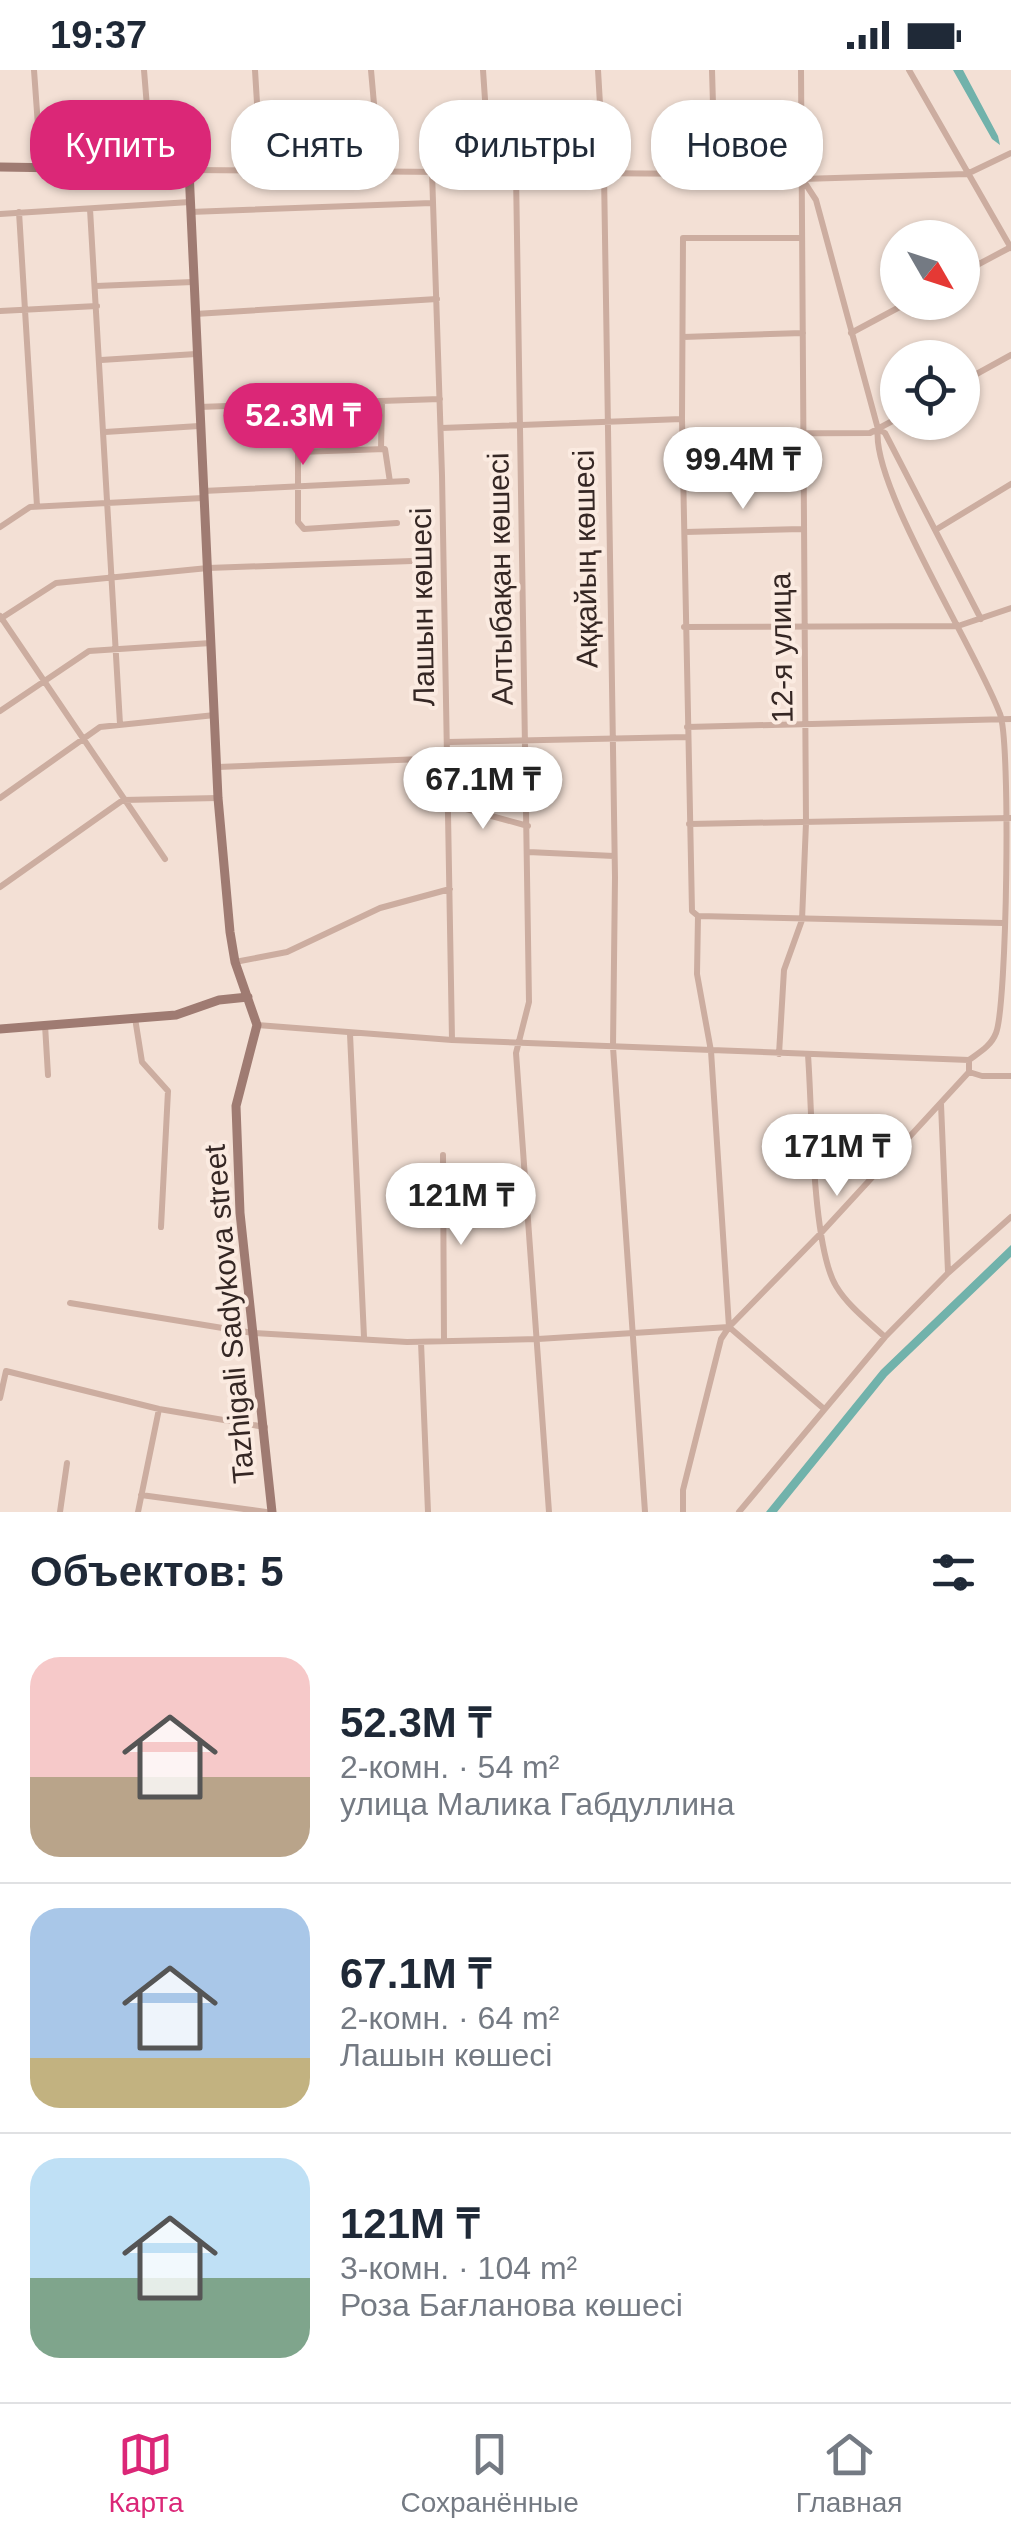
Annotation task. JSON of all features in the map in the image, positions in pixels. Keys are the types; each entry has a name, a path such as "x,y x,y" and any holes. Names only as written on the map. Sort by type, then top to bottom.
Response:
{"street":[{"path":"34,70 36,100"},
{"path":"144,70 146,100"},
{"path":"255,70 257,100"},
{"path":"372,70 374,100"},
{"path":"483,70 485,100"},
{"name":"Аққайың көшесі","path":"598,70 600,100"},
{"path":"712,70 713,100"},
{"name":"12-я улица","path":"801,70 801,100"},
{"path":"909,70 1011,248 980,264"},
{"path":"823,178 967,174 1011,153"},
{"path":"0,167 30,168"},
{"path":"190,190 218,798 235,962 257,1026 452,1040 969,1060 987,1047 996,1034 1007,985 1003,924 1007,720 894,495 876,440 878,428 816,200 809,190"},
{"name":"Лашын көшесі","path":"432,190 441,428 452,1040"},
{"name":"Алтыбақан көшесі","path":"516,190 529,1002 516,1053 549,1512"},
{"name":"Аққайың көшесі","path":"604,190 613,1047 645,1512"},
{"name":"12-я улица","path":"780,1054 784,970 802,920 806,823 802,190"},
{"path":"0,214 90,208 432,202"},
{"path":"90,208 120,724"},
{"path":"19,212 37,506"},
{"path":"801,238 683,238 684,627 692,912 698,916 1003,924"},
{"path":"96,286 193,282"},
{"path":"195,314 436,299"},
{"path":"0,311 97,306"},
{"path":"852,333 880,318"},
{"path":"683,337 803,333"},
{"path":"100,360 196,354"},
{"path":"980,372 1011,356"},
{"path":"199,407 440,400"},
{"path":"381,448 382,402"},
{"path":"373,417 301,420 296,426 298,522 304,529 397,523"},
{"path":"441,428 682,419"},
{"path":"105,432 198,426"},
{"path":"683,434 870,432 878,428"},
{"path":"878,428 937,528 981,619"},
{"path":"298,452 381,448 387,451 390,482"},
{"path":"0,527 37,506 406,480"},
{"path":"937,528 1011,484"},
{"path":"685,532 802,529"},
{"path":"165,859 0,617 52,584 111,575 412,561"},
{"path":"684,627 958,626 1011,608"},
{"path":"0,712 85,653 211,643"},
{"path":"0,798 100,728 214,715"},
{"path":"687,727 1007,720"},
{"path":"448,742 687,738"},
{"path":"218,768 448,758"},
{"path":"0,887 123,800 218,798"},
{"path":"448,804 528,826"},
{"path":"689,824 1008,818"},
{"path":"528,852 614,856"},
{"path":"235,962 287,952 380,908 450,889"},
{"path":"698,916 697,974 712,1051 729,1327"},
{"path":"0,1028 176,1015 219,1000 248,997"},
{"path":"136,1018 142,1062 168,1091 160,1228"},
{"path":"45,1025 48,1075"},
{"name":"Tazhigali Sadykova street","path":"257,1026 236,1110 240,1214 264,1426 269,1512"},
{"path":"350,1034 364,1338"},
{"path":"808,1055 821,1233 834,1284 851,1306 885,1337"},
{"path":"683,1512 683,1490 721,1339 969,1072 969,1060"},
{"path":"969,1072 1011,1076"},
{"path":"941,1103 948,1273"},
{"path":"443,1155 444,1342"},
{"path":"739,1512 885,1337 948,1273 1011,1218"},
{"path":"70,1303 253,1332 421,1342 538,1340 729,1327 823,1408"},
{"path":"421,1342 428,1512"},
{"path":"0,1398 3,1370 158,1408 264,1426"},
{"path":"138,1512 158,1408"},
{"path":"60,1512 67,1463"},
{"path":"140,1495 269,1512"}],"water":[{"path":"953,70 963,70 1000,145 992,139"},
{"path":"1011,1245 1011,1257 887,1376 777,1512 766,1512 881,1370"}]}
